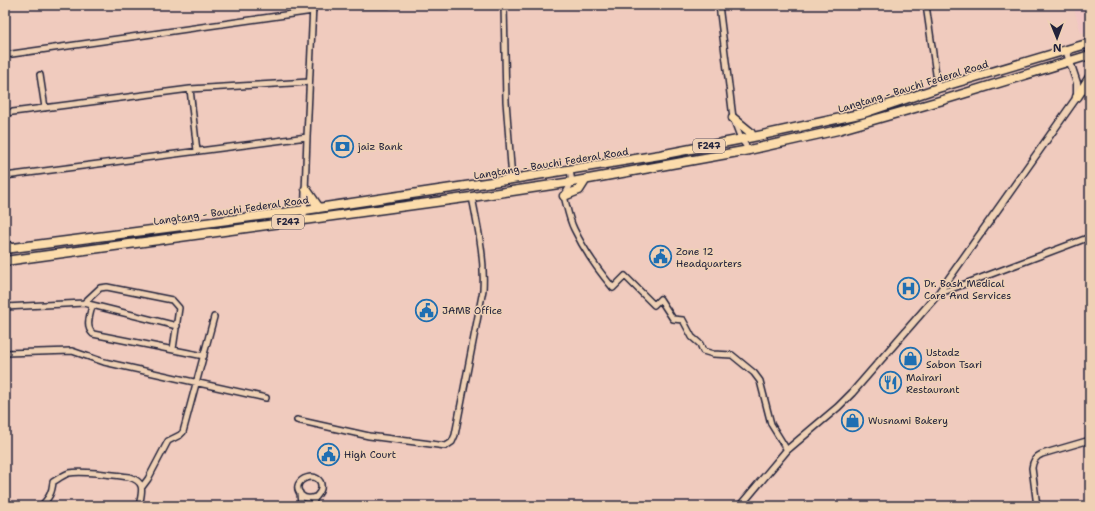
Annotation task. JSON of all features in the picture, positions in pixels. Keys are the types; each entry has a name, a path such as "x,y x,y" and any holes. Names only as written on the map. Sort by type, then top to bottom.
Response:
{"main road":[{"name":"Langtang - Bauchi Federal Road","path":"8,249 319,208 512,180 660,155 864,113 938,88 1090,43"},
{"name":"Langtang - Bauchi Federal Road","path":"5,261 472,197 572,182 749,150 838,130 1090,55"},
{"path":"1077,97 1090,77"},
{"path":"733,118 750,132 753,137"},
{"path":"564,196 579,190 586,179"},
{"path":"306,189 319,208"},
{"path":"82,240 84,251"}],"street":[{"path":"5,55 313,7 388,5"},
{"path":"504,5 506,101 512,180"},
{"path":"719,5 733,118 741,139 749,150"},
{"path":"926,5 938,88"},
{"path":"304,220 313,7"},
{"path":"740,506 787,450 838,407 938,294 1077,97 1077,83 1066,50"},
{"path":"40,74 45,108"},
{"path":"5,113 190,89 309,82"},
{"path":"190,89 198,151"},
{"path":"5,176 307,138"},
{"path":"570,170 572,182 564,196 575,230 599,271 613,288 625,276 654,305 660,299 673,319 683,320 692,337 700,344 703,351 713,354 732,355 754,373 760,381 771,424 787,450"},
{"path":"297,420 377,438 446,446 452,442 455,435 483,290 484,273 482,255 472,197"},
{"path":"938,294 1090,237"},
{"path":"5,241 8,249"},
{"path":"84,303 100,288 106,287 172,300 178,308 173,350"},
{"path":"5,307 84,303 177,326"},
{"path":"92,306 88,326 93,334 204,356"},
{"path":"139,506 142,487 148,479 168,441 183,432 214,317"},
{"path":"5,353 72,351 104,362 266,398"},
{"path":"1037,506 1032,468 1036,457 1090,440"},
{"path":"41,506 52,491 52,482 69,473 79,472 129,477 139,481 142,487"},
{"path":"300,493 304,498 310,499 319,494 320,485 315,478 310,476 301,480 298,489 300,493 301,506"},
{"path":"313,506 315,497"},
{"path":"5,504 9,506"}],"shaded area":[{"path":"1073,5 1090,5 1090,31 1081,33"}],"place":[{"name":"jaiz Bank","path":"343,146"},
{"name":"Zone 12 Headquarters","path":"660,257"},
{"name":"Dr. Bash Medical Care And Services","path":"908,289"},
{"name":"JAMB Office","path":"426,310"},
{"name":"Ustadz Sabon Tsari","path":"910,358"},
{"name":"Mairari Restaurant","path":"891,383"},
{"name":"Wusnami Bakery","path":"853,420"},
{"name":"High Court","path":"329,454"}]}
